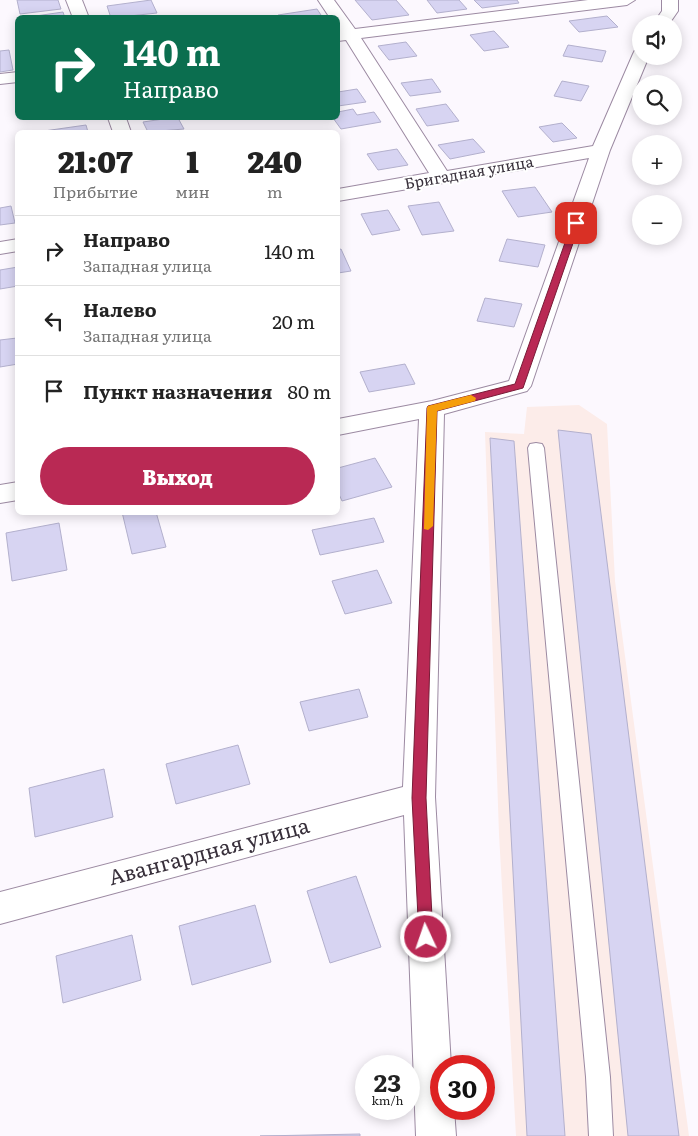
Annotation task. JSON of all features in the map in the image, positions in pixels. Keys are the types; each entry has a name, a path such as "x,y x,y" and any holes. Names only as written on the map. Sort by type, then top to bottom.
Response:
{"street":[{"path":"74,0 80,15"},
{"path":"326,0 334,15"},
{"path":"442,178 344,36 537,5 626,0"},
{"path":"667,15 670,11 670,0"},
{"path":"340,427 432,408 519,386 601,150 636,65"},
{"path":"0,79 15,76"},
{"name":"Бригадная улица","path":"340,195 601,150"},
{"path":"0,248 15,246"},
{"path":"432,408 419,798 436,1136"},
{"path":"0,494 15,492"},
{"name":"Авангардная улица","path":"0,908 419,798"}],"lane":[{"path":"536,448 598,1077 602,1136"}],"shaded area":[{"path":"579,405 607,424 615,581 689,1136 516,1136 499,834 485,432 524,434 527,407"}],"building":[{"path":"17,0 58,0 61,9 20,14"},
{"path":"151,0 157,13 110,15 107,6"},
{"path":"355,0 396,0 409,15 372,20"},
{"path":"427,0 459,0 467,9 437,13"},
{"path":"474,0 517,0 519,3 482,8"},
{"path":"317,9 321,15 278,15"},
{"path":"63,12 64,15 42,15"},
{"path":"607,16 618,27 579,32 569,21"},
{"path":"494,31 509,47 484,51 470,35"},
{"path":"406,42 417,56 389,60 378,46"},
{"path":"568,45 606,51 602,62 563,56"},
{"path":"9,50 13,70 0,72 0,51"},
{"path":"432,79 441,92 410,96 401,83"},
{"path":"562,81 589,86 581,101 554,96"},
{"path":"357,89 366,102 340,106 340,92"},
{"path":"446,104 459,121 427,126 416,109"},
{"path":"353,109 357,115 374,112 381,122 341,129 334,120 340,120 340,112"},
{"path":"179,120 184,129 147,130 143,122"},
{"path":"562,123 577,138 553,142 539,127"},
{"path":"86,125 87,130 51,130"},
{"path":"473,139 485,152 450,159 438,145"},
{"path":"397,149 408,165 378,170 367,154"},
{"path":"535,187 552,212 518,217 502,191"},
{"path":"439,202 454,231 422,235 408,206"},
{"path":"11,206 15,223 0,225 0,208"},
{"path":"388,210 400,230 372,235 361,214"},
{"path":"507,239 545,245 538,267 499,261"},
{"path":"341,249 351,271 340,273"},
{"path":"15,268 15,286 0,289 0,270"},
{"path":"485,298 522,304 514,327 477,321"},
{"path":"15,338 15,364 0,367 0,340"},
{"path":"405,364 415,384 369,392 360,372"},
{"path":"558,430 591,434 679,1136 628,1136"},
{"path":"490,438 514,441 565,1136 527,1136"},
{"path":"375,458 392,487 342,501 340,496 340,467"},
{"path":"123,515 157,515 166,547 132,554"},
{"path":"374,518 384,542 320,555 312,530"},
{"path":"59,523 67,570 12,581 6,533"},
{"path":"377,570 392,603 345,614 332,581"},
{"path":"359,689 368,717 309,731 300,702"},
{"path":"238,745 250,784 176,804 166,764"},
{"path":"104,769 113,817 35,837 29,788"},
{"path":"356,876 381,947 330,963 307,891"},
{"path":"255,905 271,962 192,985 179,926"},
{"path":"132,935 141,980 63,1003 56,956"},
{"path":"360,1134 360,1136 260,1136"}],"slow traffic":[{"path":"428,526 432,408 471,398"}],"route":[{"path":"426,937 419,798 432,408 519,386 576,223"}]}
